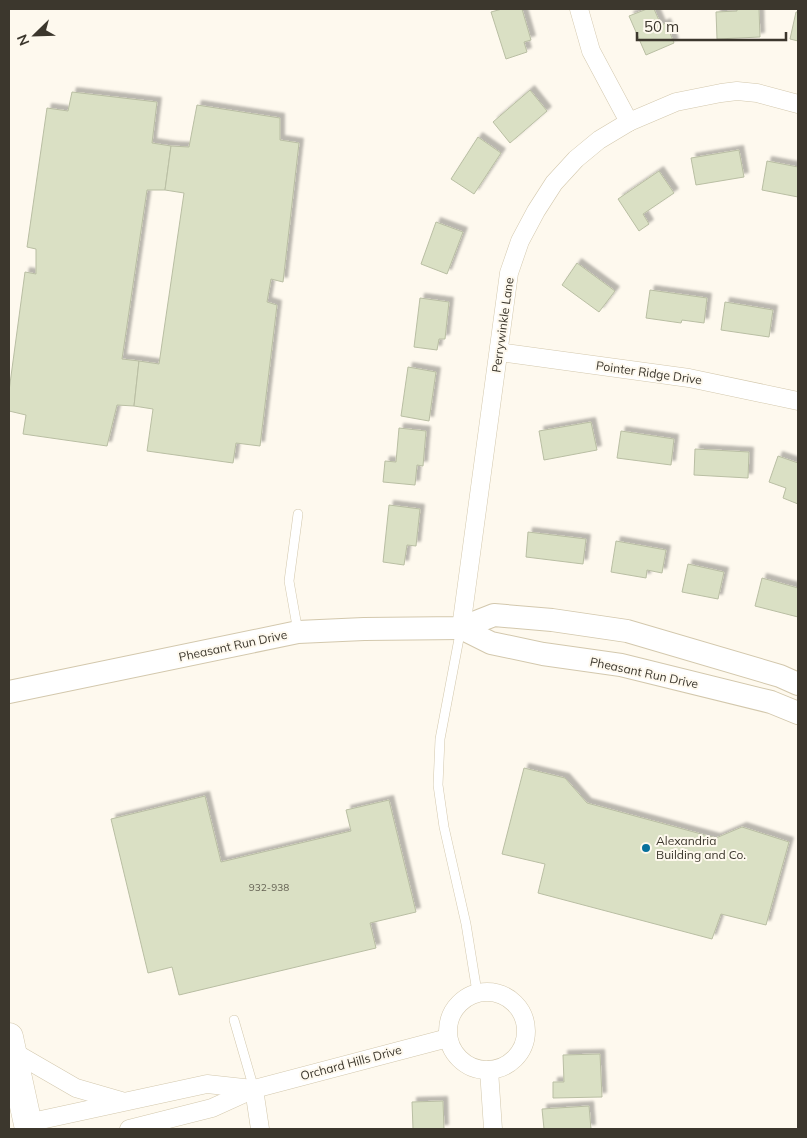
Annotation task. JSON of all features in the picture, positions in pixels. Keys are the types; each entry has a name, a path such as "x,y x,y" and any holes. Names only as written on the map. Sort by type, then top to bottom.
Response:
{"main road":[{"path":"10,1044 28,1126"}],"street":[{"path":"580,9 592,51 629,122"},
{"name":"Perrywinkle Lane","path":"461,628 509,273 520,241 536,210 554,183 599,140 629,122 676,102 736,91 757,93 798,104"},
{"name":"Pointer Ridge Drive","path":"499,352 689,378 798,401"},
{"name":"Pheasant Run Drive","path":"9,692 298,632 461,628 494,616 552,620 627,631 780,676 798,684"},
{"name":"Pheasant Run Drive","path":"461,628 491,643 543,654 622,665 771,702 798,714"},
{"path":"477,992 494,992 509,998 523,1014 526,1036 523,1046 518,1056 500,1068 480,1070 471,1067 456,1055 448,1038 448,1021 456,1006 469,995 477,992"},
{"name":"Orchard Hills Drive","path":"132,1129 212,1108 254,1089 448,1038"},
{"name":"Orchard Hills Drive","path":"10,1044 76,1088 124,1102"},
{"path":"489,1070 493,1129"},
{"name":"Orchard Hills Drive","path":"28,1126 207,1084 254,1089"},
{"path":"254,1089 260,1129"}],"lane":[{"path":"298,514 289,581 298,632"},
{"path":"461,628 440,739 438,785 444,827 466,924 477,992"},
{"path":"234,1020 254,1089"}],"building":[{"path":"502,9 522,9 531,40 524,42 527,52 506,59 491,12"},
{"path":"647,9 654,9 661,25 666,23 674,43 646,55 629,16"},
{"path":"737,9 759,9 760,37 717,39 716,12 737,11"},
{"path":"796,12 798,12 798,41 790,39"},
{"path":"530,90 547,111 510,143 493,122"},
{"path":"72,92 157,102 152,143 171,146 165,190 147,190 122,359 139,361 134,406 117,405 107,446 23,434 26,415 9,411 9,391 25,272 36,274 36,249 27,247 47,108 68,111"},
{"path":"197,105 280,118 280,140 299,143 283,282 271,279 267,302 277,305 260,446 236,443 233,463 147,451 153,409 134,406 139,361 159,364 184,193 165,190 171,146 189,147"},
{"path":"478,137 501,153 474,194 451,179"},
{"path":"739,150 744,177 696,185 691,158"},
{"path":"767,161 798,167 798,197 762,190"},
{"path":"659,171 674,193 643,214 649,224 639,231 618,199"},
{"path":"436,222 463,232 447,274 421,264"},
{"path":"577,263 615,291 599,312 562,285"},
{"path":"650,290 707,298 704,323 682,320 681,323 646,318"},
{"path":"420,298 449,302 445,339 439,339 437,350 414,347"},
{"path":"725,302 773,310 769,337 721,330"},
{"path":"408,367 436,372 429,421 401,416"},
{"path":"591,422 597,450 544,460 539,431"},
{"path":"399,428 426,431 423,466 417,465 415,485 383,482 385,461 396,462"},
{"path":"621,431 674,439 671,465 617,458"},
{"path":"695,449 749,452 748,478 694,475"},
{"path":"778,456 798,463 798,504 783,498 786,488 769,482"},
{"path":"389,505 420,509 416,546 407,545 404,565 383,562"},
{"path":"528,532 586,539 583,564 526,557"},
{"path":"616,541 666,550 662,573 647,570 646,578 611,572"},
{"path":"688,564 724,572 718,599 682,592"},
{"path":"762,578 798,588 798,617 755,606"},
{"name":"Alexandria Building and Co.","path":"524,768 565,778 587,803 716,838 742,827 789,842 766,925 721,914 712,939 538,893 545,864 502,854"},
{"path":"205,796 221,862 351,831 346,810 389,800 416,912 370,923 376,948 179,995 172,967 148,973 111,819"},
{"path":"600,1054 602,1097 553,1098 553,1082 564,1082 563,1055"},
{"path":"443,1101 444,1129 413,1129 412,1102"},
{"path":"589,1106 591,1129 544,1129 542,1109"}],"place":[{"name":"Alexandria Building and Co.","path":"646,848"}]}
